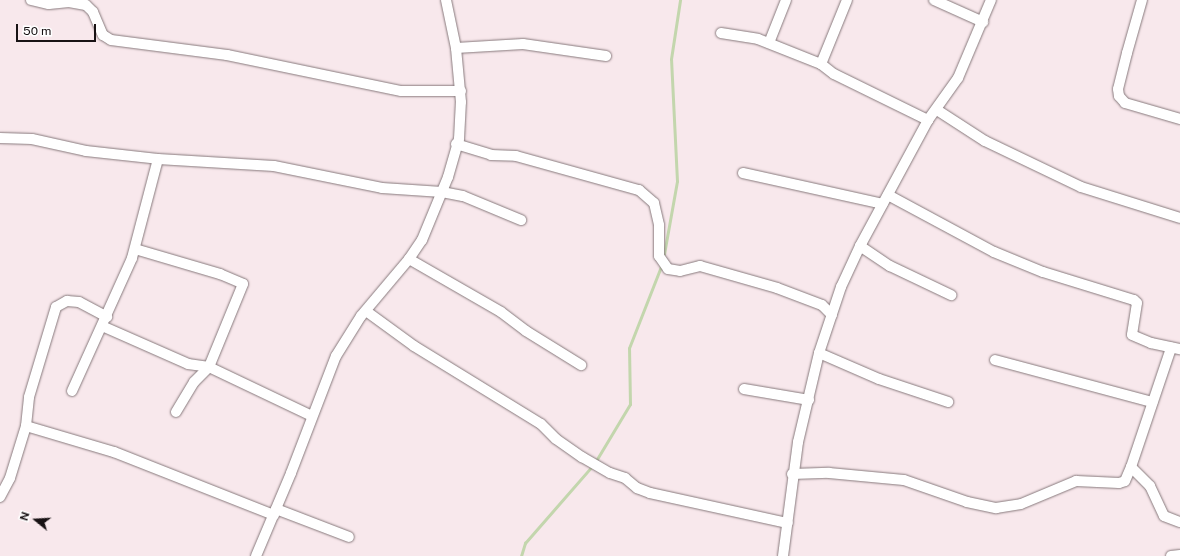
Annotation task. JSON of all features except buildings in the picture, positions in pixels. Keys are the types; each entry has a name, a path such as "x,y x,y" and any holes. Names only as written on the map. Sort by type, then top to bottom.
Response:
{"street":[{"path":"31,0 49,4 69,2 86,5 94,12 103,35 111,40 227,55 401,91 461,91"},
{"path":"256,556 275,512 336,356 366,311 409,260 422,240 442,192 458,139 461,91 456,48 446,0"},
{"path":"769,43 786,0"},
{"path":"821,64 847,0"},
{"path":"934,0 983,22"},
{"path":"783,556 788,523 792,474 820,353 832,315 860,246 928,120 937,110 958,78 983,22 991,0"},
{"path":"1142,0 1118,88 1119,96 1125,103 1180,119"},
{"path":"721,32 769,43 821,64 834,74 928,120"},
{"path":"456,48 522,44 606,56"},
{"path":"937,110 985,141 1081,187 1180,218"},
{"path":"0,138 32,139 86,151 158,159 274,166 382,188 442,192 463,196 521,220"},
{"path":"456,144 491,155 516,156 639,190 654,203 660,225 659,256 668,269 680,271 700,266 777,288 822,306 832,315"},
{"path":"72,391 107,317 135,249 158,159"},
{"path":"743,173 885,200 994,252 1043,272 1134,300 1136,303 1132,335 1176,348 1152,402 1131,467 1125,480 1119,483 1076,482 1021,504 996,508 967,502 904,480 829,473 792,474"},
{"path":"860,246 890,266 950,295"},
{"path":"135,249 220,274 243,284 209,367 194,382 176,412"},
{"path":"409,260 501,312 526,331 581,365"},
{"path":"0,497 10,478 26,426 29,397 56,307 67,301 79,302 107,317"},
{"path":"366,311 414,346 541,424 556,439 582,457 610,474 625,478 637,488 650,493 788,523"},
{"path":"102,326 188,364 209,367 312,416"},
{"path":"820,353 879,379 948,402"},
{"path":"995,360 1152,402"},
{"path":"744,389 809,400"},
{"path":"26,426 114,452 275,512 349,537"},
{"path":"1131,467 1150,486 1164,516 1180,522"},
{"path":"1171,556 1180,555"}],"waterway":[{"path":"664,254 677,181 671,59 680,0"},
{"path":"521,556 525,543 594,464 630,404 629,348 662,264"}]}
